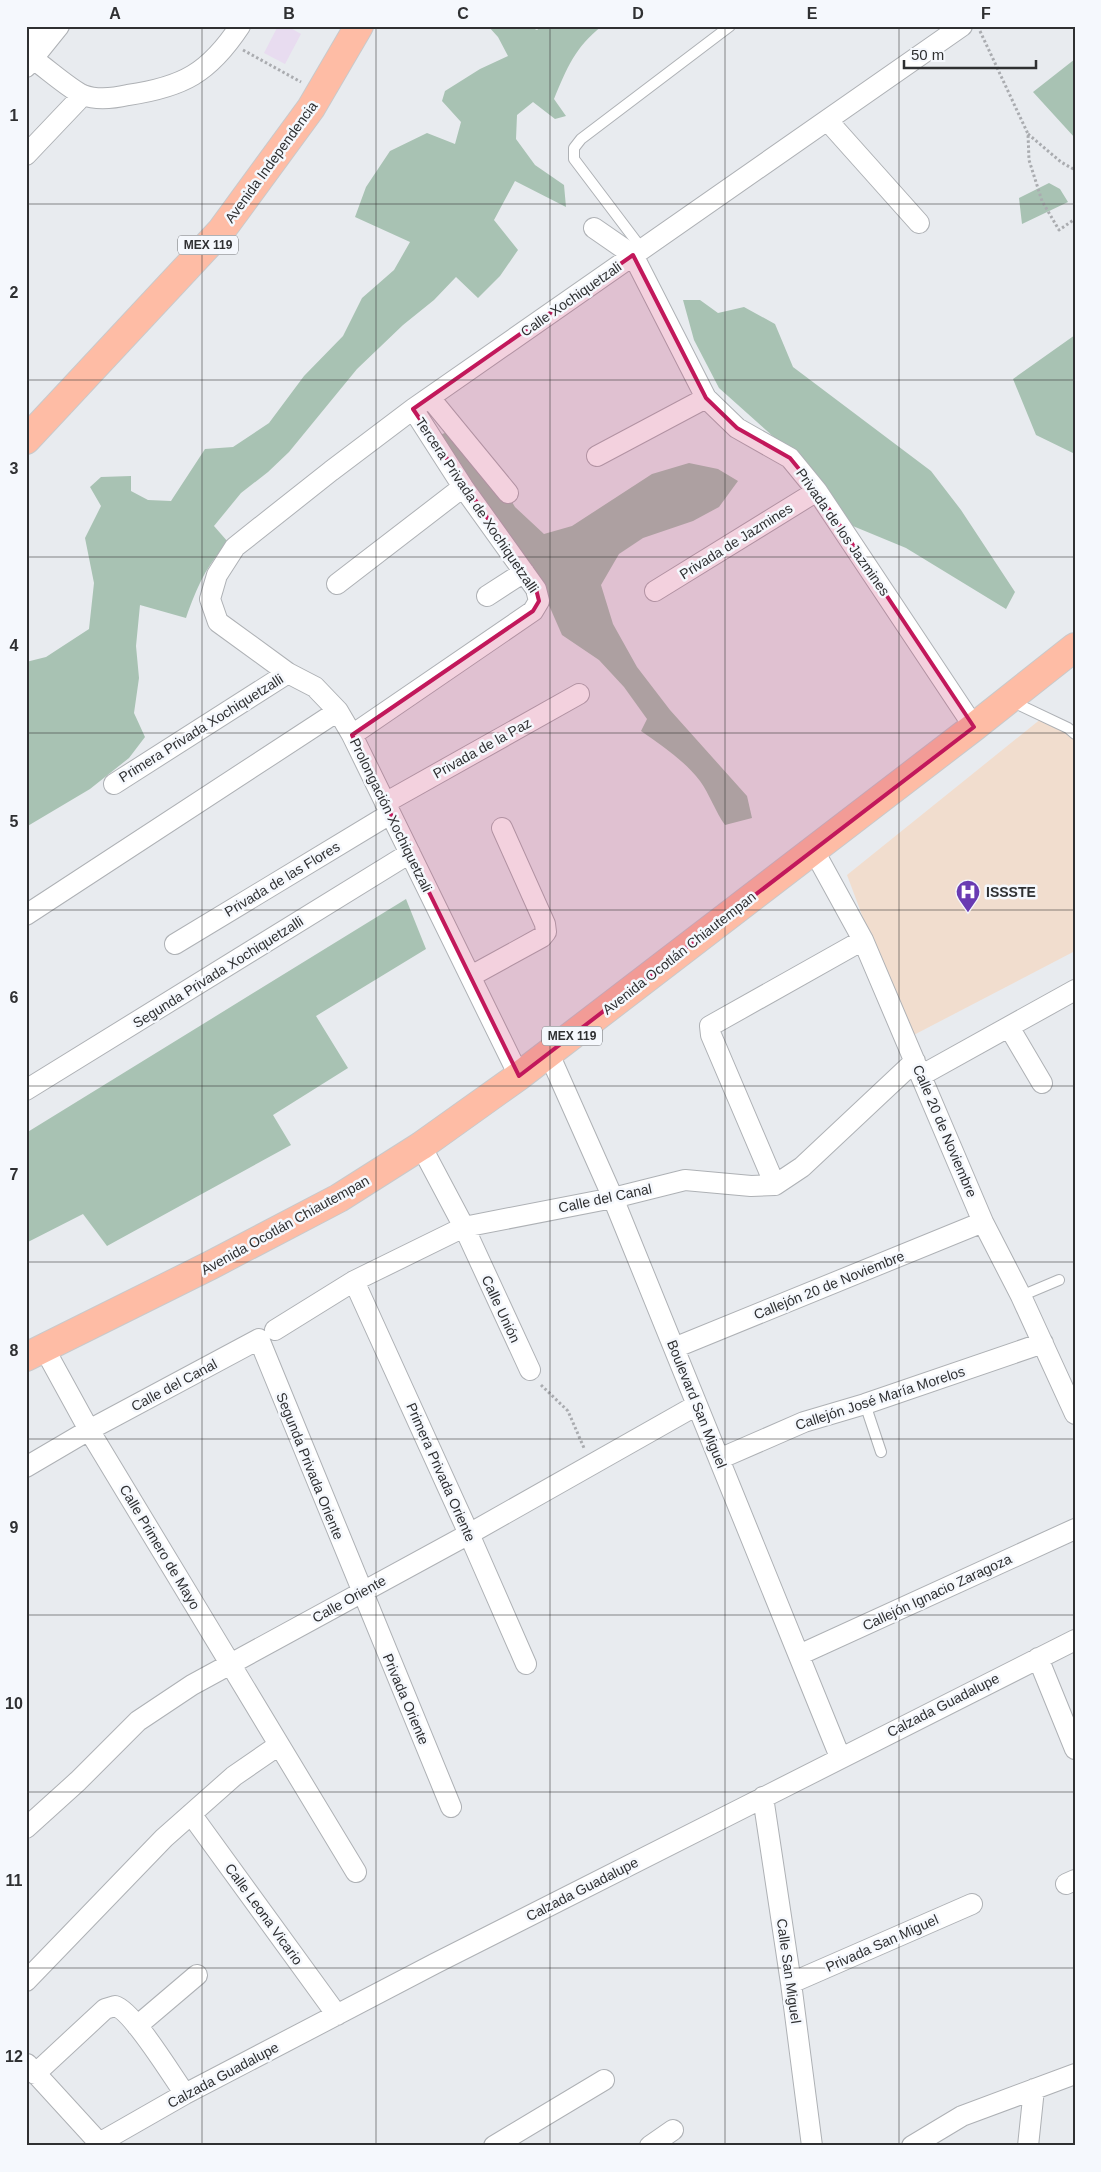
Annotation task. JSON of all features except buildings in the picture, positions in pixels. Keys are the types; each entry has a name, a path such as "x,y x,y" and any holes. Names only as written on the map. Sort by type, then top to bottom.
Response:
{"main road":[{"name":"Avenida Independencia","path":"26,417 115,326 206,222 306,85 342,26"},
{"name":"Avenida Independencia","path":"26,440 221,231 311,108 359,26"},
{"name":"Avenida Ocotlán Chiautempan","path":"35,1352 211,1265 340,1198 421,1146 549,1054 1075,647"}],"street":[{"path":"30,63 36,26"},
{"path":"30,63 59,26"},
{"name":"Calle Xochiquetzali","path":"210,599 217,575 235,547 330,471 413,409 962,26"},
{"path":"30,63 83,95 111,98 143,93 181,83 213,61 235,34"},
{"path":"26,155 83,95"},
{"path":"827,120 919,222"},
{"path":"594,228 638,252"},
{"name":"Privada de los Jazmines","path":"638,252 706,398 737,428 790,458 817,491 974,727"},
{"path":"430,398 508,493"},
{"path":"597,456 706,398"},
{"name":"Tercera Privada de Xochiquetzalli","path":"352,735 533,611 539,601 536,589 463,487 413,409"},
{"path":"337,584 463,487"},
{"name":"Privada de Jazmines","path":"655,591 817,491"},
{"path":"487,596 524,572"},
{"name":"Prolongación Xochiquetzali","path":"210,599 218,622 288,673 315,687 338,711 352,735 519,1076"},
{"name":"Primera Privada Xochiquetzalli","path":"114,784 288,673"},
{"name":"Privada de la Paz","path":"387,808 579,694"},
{"path":"26,915 338,711"},
{"name":"Privada de las Flores","path":"174,944 387,808"},
{"path":"471,976 542,937 546,932 545,924 502,828"},
{"name":"Calle 20 de Noviembre","path":"814,849 863,940 983,1222 1021,1296 1075,1414"},
{"name":"Segunda Privada Xochiquetzalli","path":"26,1090 410,853"},
{"path":"863,940 710,1026 711,1035 775,1185 802,1167 918,1068 1009,1027 1075,990"},
{"path":"1009,1027 1042,1083"},
{"name":"Boulevard San Miguel","path":"549,1054 613,1198 840,1757"},
{"name":"Calle Unión","path":"421,1146 464,1227 530,1370"},
{"name":"Calle del Canal","path":"26,1467 89,1430 267,1334 354,1281 464,1227 613,1198 684,1180 751,1186 775,1185"},
{"name":"Callejón 20 de Noviembre","path":"674,1348 983,1222"},
{"name":"Primera Privada Oriente","path":"354,1281 526,1664"},
{"name":"Segunda Privada Oriente","path":"267,1334 362,1592"},
{"name":"Callejón José María Morelos","path":"719,1459 804,1422 865,1404 1043,1343"},
{"name":"Calle Primero de Mayo","path":"35,1352 89,1430 356,1872"},
{"name":"Calle Oriente","path":"26,1828 78,1781 138,1721 192,1685 469,1534 697,1404"},
{"name":"Callejón Ignacio Zaragoza","path":"799,1655 1075,1528"},
{"name":"Privada Oriente","path":"362,1592 451,1807"},
{"name":"Calzada Guadalupe","path":"98,2145 184,2094 840,1757 1075,1640"},
{"path":"1038,1658 1075,1749"},
{"path":"26,1981 164,1838 234,1776 279,1744"},
{"name":"Calle San Miguel","path":"763,1797 791,1983 812,2146"},
{"name":"Calle Leona Vicario","path":"191,1814 337,2015"},
{"name":"Privada San Miguel","path":"791,1983 972,1904"},
{"path":"137,2026 197,1976"},
{"path":"98,2145 31,2069 105,2009 115,2006 124,2011 137,2026 184,2094"},
{"path":"912,2146 962,2116 1075,2074"},
{"path":"494,2146 604,2080"},
{"path":"1028,2146 1034,2089"},
{"path":"650,2146 673,2130"}],"lane":[{"path":"638,252 574,159 574,148 581,139 730,26"},
{"path":"1008,699 1068,728 1075,734"},
{"path":"1021,1296 1059,1280"},
{"path":"865,1404 881,1452"}],"path":[{"path":"978,26 1028,134 1029,160 1042,201 1059,230 1075,220"},
{"path":"235,34 306,85"},
{"path":"1028,134 1061,162 1075,170"},
{"path":"530,1370 543,1388 568,1411 590,1464"}],"highlighted area":[{"path":"633,255 706,398 737,428 790,458 817,491 974,727 519,1076 352,735 533,611 539,601 536,589 413,409"}],"shaded area":[{"path":"278,26 287,26 301,34 285,64 264,53"},
{"name":"ISSSTE","path":"1047,714 1075,726 1075,951 908,1038 847,875"}],"green space":[{"path":"488,26 528,26 537,30 542,26 602,26 578,50 554,99 566,116 555,119 533,102 517,115 516,139 535,165 564,185 566,207 515,181 494,220 518,250 500,276 478,298 456,277 434,300 403,325 357,369 289,452 268,472 241,493 214,526 228,542 203,577 186,618 140,605 136,646 139,678 134,713 145,737 129,758 90,789 26,827 26,662 46,657 89,629 94,583 85,538 101,506 90,487 101,477 131,476 131,491 148,500 171,501 205,449 233,447 269,423 304,376 343,336 362,298 394,270 410,242 355,217 366,187 390,151 427,133 455,144 461,122 442,101 445,91 480,69 508,56 498,37"},
{"path":"1075,59 1075,138 1033,92"},
{"path":"1049,183 1060,189 1068,202 1022,224 1019,198"},
{"path":"683,300 700,300 718,313 744,307 775,324 793,367 931,471 961,510 1015,592 1006,609 906,548 848,524 804,464 719,388 694,340"},
{"path":"1075,335 1075,454 1036,435 1013,379"},
{"path":"454,430 478,446 515,507 544,534 572,526 652,474 689,463 718,469 738,481 719,507 693,521 643,538 619,554 601,585 613,624 637,667 670,710 747,796 752,818 725,825 704,786 694,774 672,754 641,731 647,719 624,687 599,660 562,635 541,587 439,435"},
{"path":"406,899 426,949 316,1016 348,1068 273,1115 291,1145 107,1246 83,1214 26,1243 26,1133"}],"place":[{"name":"ISSSTE","path":"968,913"}]}
